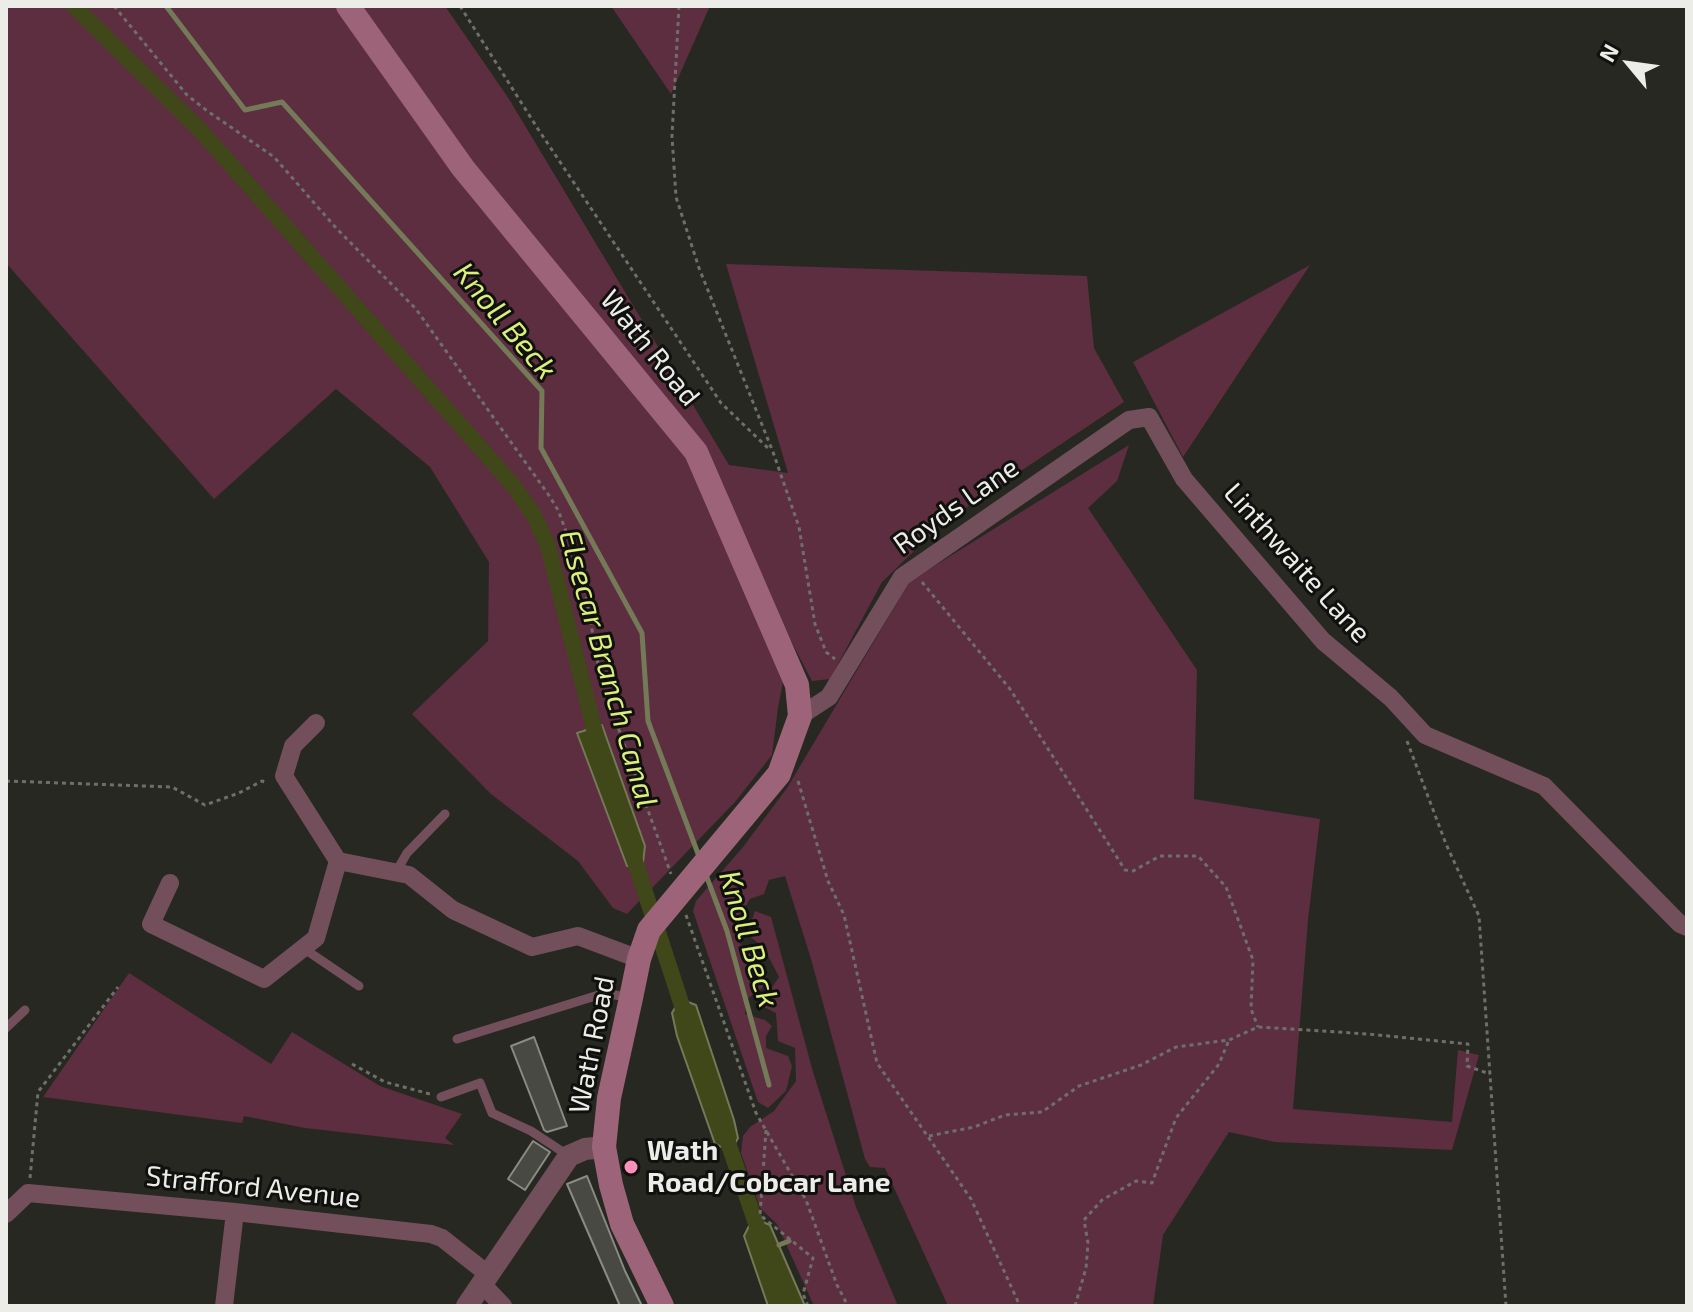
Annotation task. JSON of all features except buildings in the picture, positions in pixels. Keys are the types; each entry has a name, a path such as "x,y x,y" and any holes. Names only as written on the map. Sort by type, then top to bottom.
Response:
{"main road":[{"name":"Wath Road","path":"348,6 463,168 696,452 797,685 800,716 779,774 649,930 639,959 609,1098 604,1147 622,1224 662,1306"}],"street":[{"name":"Royds Lane","path":"800,716 829,697 902,577 1129,420 1149,417"},
{"name":"Linthwaite Lane","path":"1149,417 1184,479 1323,641 1391,698 1425,735 1544,786 1680,924 1687,927"},
{"path":"316,723 293,746 284,776 338,861 409,875 453,910 532,947 578,936 639,959"},
{"path":"170,883 151,924 264,979 316,938 338,861"},
{"path":"467,1306 569,1156 585,1149 604,1147"},
{"path":"6,1214 28,1193"},
{"name":"Strafford Avenue","path":"28,1193 431,1234 442,1238 486,1280 503,1306"},
{"path":"224,1306 235,1212"}],"lane":[{"path":"396,872 407,853 445,814"},
{"path":"303,948 359,986"},
{"path":"457,1039 605,993 631,998"},
{"path":"6,1028 25,1010"},
{"path":"441,1097 480,1083 492,1113 531,1131 569,1156"}],"path":[{"path":"114,6 187,95 274,157 337,229 416,309 558,510 582,574 601,680 756,1113 806,1200 824,1253 848,1306"},
{"path":"460,6 721,403 773,452"},
{"path":"679,6 672,136 676,197 699,268 773,452 799,527 815,624 826,652 848,668"},
{"path":"914,569 1010,689 1125,870 1133,871 1160,856 1198,856 1226,887 1253,960 1251,1009 1258,1027"},
{"path":"1407,742 1446,844 1479,916 1506,1306"},
{"path":"789,749 828,881 844,915 877,1063 971,1199 1020,1306"},
{"path":"6,781 172,787 205,805 262,781 274,784"},
{"path":"28,1193 38,1092 118,987"},
{"path":"927,1137 974,1127 1005,1115 1042,1112 1079,1086 1141,1065 1176,1047 1229,1040 1258,1027 1468,1044 1467,1066 1490,1074"},
{"path":"1075,1306 1086,1268 1088,1243 1084,1220 1102,1200 1136,1181 1152,1183 1176,1118 1219,1064 1229,1040"},
{"path":"352,1064 385,1082 441,1097"},
{"path":"766,1130 760,1215 813,1258"},
{"path":"813,1258 824,1253"},
{"path":"808,1306 803,1294 813,1258"}],"shaded area":[{"path":"6,6 445,6 509,99 729,465 788,473 726,264 1087,276 1094,348 1124,402 943,523 882,582 830,679 812,681 791,641 772,755 735,802 627,914 613,908 578,861 491,794 412,714 488,641 489,562 430,467 336,389 214,499 6,263"},
{"path":"611,6 710,6 671,94"},
{"path":"1310,265 1183,457 1133,362"},
{"path":"1129,445 1117,481 1088,508 1197,670 1194,799 1320,819 1308,920 1293,1109 1452,1122 1458,1050 1479,1055 1452,1150 1275,1142 1229,1132 1163,1235 1153,1306 948,1306 885,1168 870,1167 865,1159 811,959 785,876 769,880 764,894 750,899 736,921 738,942 761,960 767,970 762,988 747,999 745,1014 765,1020 772,1026 766,1036 766,1048 788,1056 792,1066 786,1091 768,1108 758,1102 693,911 696,901 743,847 787,788 910,581"},
{"path":"602,725 645,846 643,863 627,866 577,733"},
{"path":"755,911 771,917 813,1072 856,1207 898,1306 814,1306 777,1224 760,1208 741,1153 743,1136 750,1127 774,1111 796,1081 795,1048 778,1041 776,1013 760,1005 779,977 764,948 747,934"},
{"path":"129,973 271,1064 292,1032 380,1086 462,1114 445,1138 454,1145 305,1128 244,1116 242,1123 43,1097"},
{"path":"680,999 696,1005 734,1120 738,1138 731,1151 715,1144 677,1036 672,1013"},
{"path":"753,1218 770,1225 805,1306 768,1306 744,1236"}],"waterway":[{"name":"Elsecar Branch Canal","path":"74,6 201,131 513,485 533,514 548,546 599,748"},
{"name":"Knoll Beck","path":"166,6 245,110 282,102 542,391 541,448 642,633 648,721 700,859"},
{"name":"Elsecar Branch Canal","path":"630,846 686,1018"},
{"name":"Knoll Beck","path":"706,875 727,931 769,1085"},
{"name":"Elsecar Branch Canal","path":"724,1131 761,1238"},
{"path":"779,1245 789,1241"}],"place":[{"name":"Wath Road/Cobcar Lane","path":"631,1167"}]}
